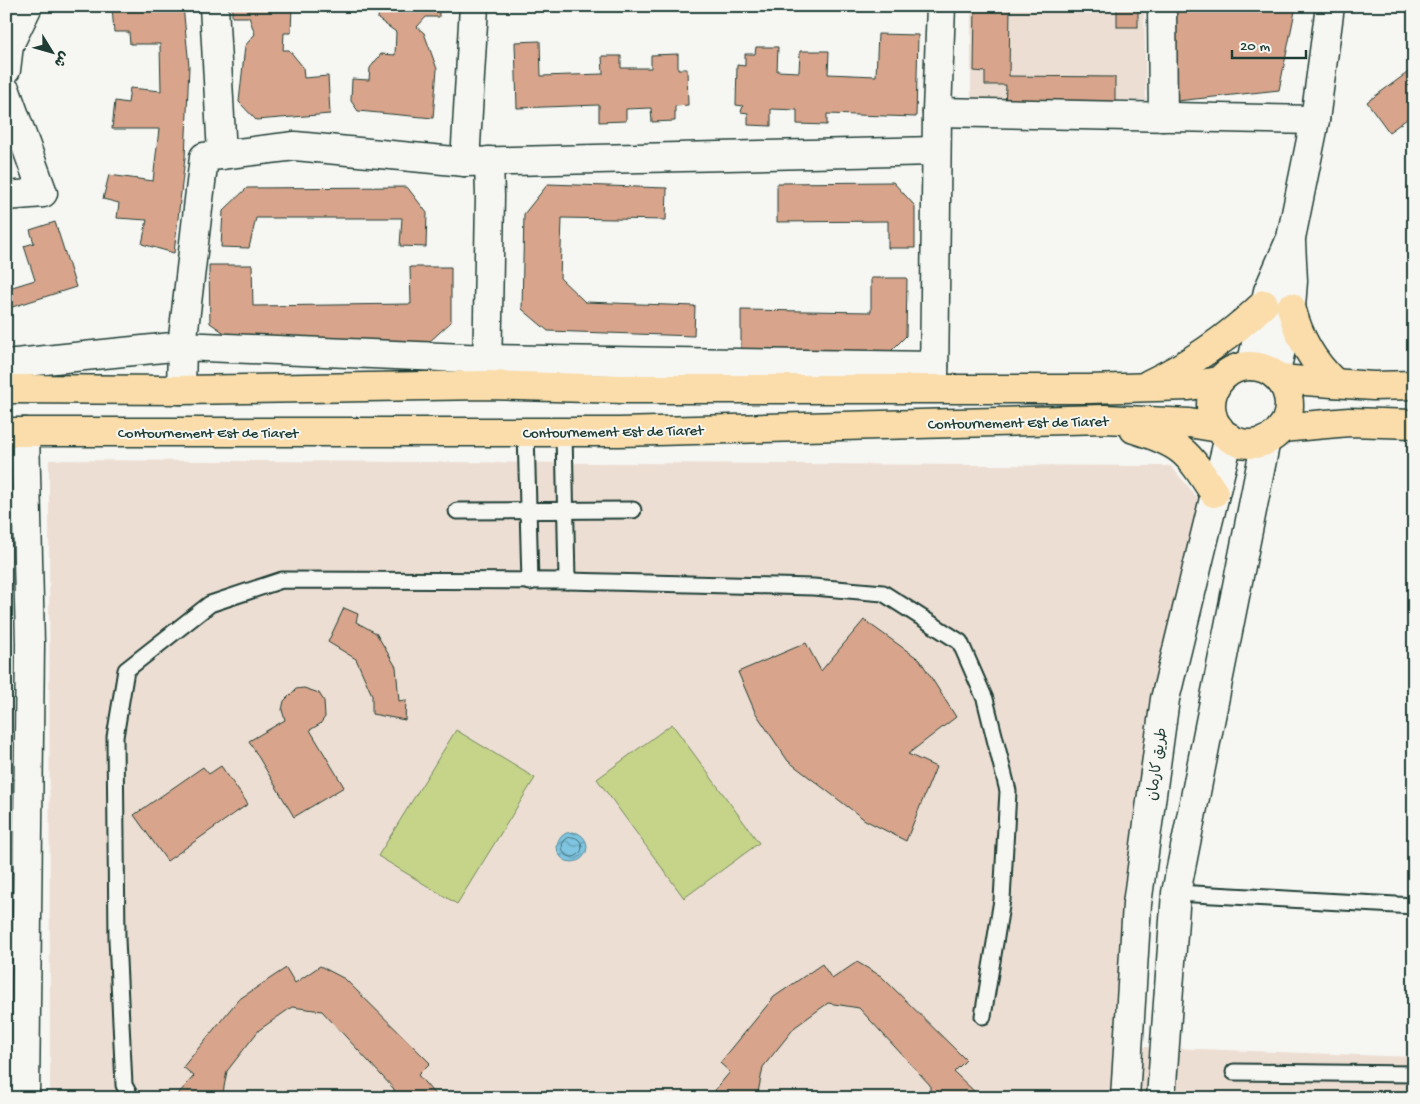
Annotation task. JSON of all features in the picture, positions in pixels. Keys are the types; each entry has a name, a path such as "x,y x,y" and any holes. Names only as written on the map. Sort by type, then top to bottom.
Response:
{"highway":[{"path":"1145,386 1180,369 1220,343 1264,304"},
{"path":"1291,307 1299,332 1311,356 1335,383"},
{"path":"1414,386 1335,383 1233,370 1219,381 1213,392 1211,405 1213,418 1224,433 1240,442 1254,443 1273,434 1349,422 1414,424"},
{"path":"6,389 181,390 487,372 622,389 934,378 1089,389 1189,386 1219,381"},
{"path":"1268,373 1286,390 1289,403 1287,416 1273,434"},
{"path":"1104,419 1164,439 1176,445 1196,466 1214,493"},
{"name":"Contournement Est de Tiaret","path":"16,432 564,432 1104,419 1189,423 1224,433"}],"street":[{"path":"6,70 9,45 28,6"},
{"path":"214,6 222,154"},
{"path":"6,364 182,346 487,372 490,196 477,161 474,6"},
{"path":"934,378 936,151 941,6"},
{"path":"1162,6 1162,117"},
{"path":"1268,373 1264,304 1291,238 1315,120 1330,6"},
{"path":"6,91 43,193 6,196"},
{"path":"937,112 1315,120"},
{"path":"181,390 182,346 204,157 295,146 477,161 936,151"},
{"path":"1268,373 1291,307 1293,281 1291,238"},
{"path":"16,432 25,1098"},
{"name":"طريق كارمان","path":"1125,1098 1137,904 1165,699 1214,493 1224,433"},
{"path":"1162,1098 1176,893 1273,434"}],"lane":[{"path":"526,432 530,582"},
{"path":"564,432 567,581"},
{"path":"457,512 633,510"},
{"path":"131,1098 124,1085 117,939 116,737 126,670 210,604 282,580 567,581 813,587 883,593 960,642 985,699 1008,791 1002,900 983,1016"},
{"path":"1176,893 1414,906"},
{"path":"1234,1072 1414,1074"}],"shaded area":[{"path":"971,6 1144,6 1146,100 971,103"},
{"path":"49,460 1171,466 1202,503 1119,1046 1414,1057 1414,1098 50,1098"}],"green space":[{"path":"672,724 759,843 684,898 597,779"},
{"path":"456,730 535,778 457,904 378,856"}],"water":[{"path":"572,832 578,833 586,841 586,853 578,861 572,862 566,861 558,853 557,847 558,841 566,833"}],"building":[{"path":"183,6 189,66 185,158 174,253 142,244 147,220 117,218 119,203 103,199 109,175 153,181 159,129 112,129 115,101 128,103 130,88 161,91 160,44 130,44 129,32 114,32 112,8"},
{"path":"232,6 292,6 291,33 284,33 283,50 289,50 303,67 304,78 328,76 330,114 256,120 239,102 245,46 255,34 249,17 232,17"},
{"path":"379,6 439,6 439,17 426,17 417,27 424,33 437,69 433,118 358,111 351,101 352,79 369,80 370,68 381,54 395,55 396,32 378,19"},
{"path":"975,6 1010,6 1009,76 1115,77 1115,109 1005,108 1006,85 985,85 985,72 974,71"},
{"path":"1117,6 1138,6 1138,27 1117,27"},
{"path":"1176,6 1296,6 1279,90 1177,101"},
{"path":"878,34 918,35 916,117 827,114 827,125 797,124 797,110 771,109 771,126 748,125 748,113 741,112 743,106 736,105 737,65 745,66 745,54 755,54 756,47 778,47 777,71 799,72 800,51 829,51 828,74 876,76"},
{"path":"540,41 541,76 603,74 602,56 621,56 621,68 651,68 651,55 678,54 678,69 687,69 688,105 675,106 675,121 652,122 651,108 626,109 626,121 599,122 599,105 517,108 515,42"},
{"path":"1414,68 1414,114 1389,132 1367,102"},
{"path":"893,182 915,206 915,248 888,248 888,221 777,222 777,183"},
{"path":"548,184 667,188 666,220 562,218 560,278 585,302 695,306 694,336 548,331 522,309 524,214"},
{"path":"407,187 427,213 426,247 400,246 402,218 256,218 249,248 221,247 223,211 247,188"},
{"path":"55,222 76,287 6,309 6,289 35,280 24,246 34,243 30,230"},
{"path":"209,265 252,265 253,306 411,304 410,267 451,267 451,322 428,343 236,341 210,323"},
{"path":"871,278 907,278 906,336 885,357 741,355 741,310 871,312"},
{"path":"344,608 358,614 356,622 376,633 396,667 399,701 406,700 405,720 372,714 372,695 356,659 328,642"},
{"path":"864,620 920,660 956,717 908,754 936,767 906,841 865,820 788,761 755,712 738,672 806,643 821,671"},
{"path":"304,688 319,693 324,701 325,717 320,724 310,730 344,787 294,817 249,741 285,720 282,710 284,701 296,689"},
{"path":"221,766 248,804 167,861 134,815 203,767 209,774"},
{"path":"857,962 881,976 966,1060 954,1072 976,1093 971,1098 930,1098 930,1085 859,1008 828,1003 795,1027 763,1067 757,1098 719,1098 715,1090 730,1072 720,1063 774,997 822,964 832,979"},
{"path":"320,966 345,979 430,1063 418,1075 438,1098 394,1098 394,1089 322,1011 292,1007 259,1030 227,1071 222,1098 180,1098 179,1093 194,1076 183,1067 238,1000 286,968 295,983"}]}
